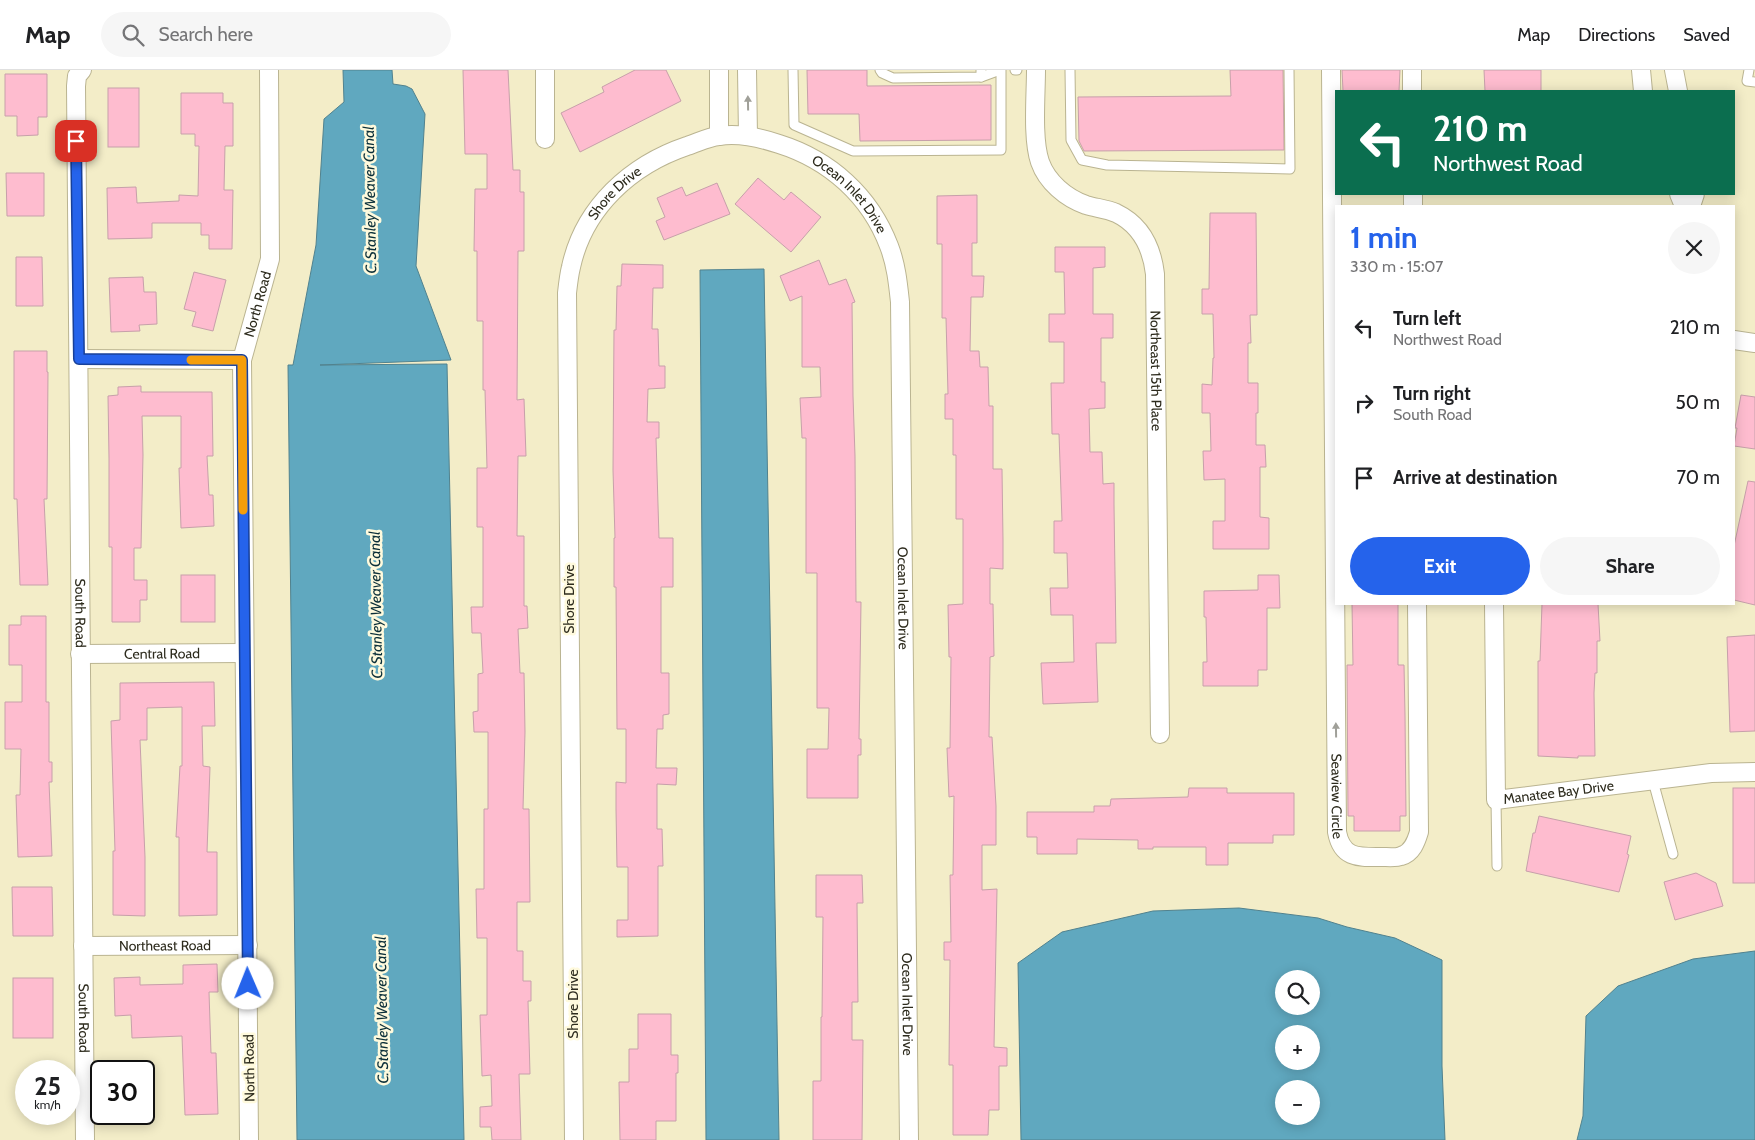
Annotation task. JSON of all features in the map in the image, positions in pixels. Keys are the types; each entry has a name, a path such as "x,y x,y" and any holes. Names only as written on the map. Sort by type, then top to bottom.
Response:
{"street":[{"name":"North Road","path":"249,1140 242,360 270,260 270,70"},
{"path":"544,140 545,70"},
{"path":"719,70 719,136"},
{"path":"747,70 748,136"},
{"name":"Northeast 15th Place","path":"1036,70 1036,147 1040,163 1048,177 1058,189 1071,198 1085,205 1114,212 1128,220 1148,244 1153,259 1155,274 1160,734"},
{"name":"Seaview Circle","path":"1331,70 1335,424"},
{"path":"1412,70 1412,90"},
{"path":"1641,70 1643,90"},
{"path":"1674,70 1678,90"},
{"name":"South Road","path":"79,78 80,654 85,1140"},
{"name":"Ocean Inlet Drive","path":"719,136 748,136 796,149 821,162 843,178 862,199 878,222 890,247 897,274 900,302 909,1140"},
{"name":"Shore Drive","path":"574,1140 567,293 571,266 580,240 593,215 620,183 642,166 667,153 719,136"},
{"path":"1735,340 1755,343"},
{"path":"79,359 242,360"},
{"name":"Seaview Circle","path":"1336,605 1337,832 1343,848 1350,854 1360,857 1401,856 1416,843 1419,832 1417,605"},
{"name":"Manatee Bay Drive","path":"1494,605 1496,800 1711,773 1755,772"},
{"name":"Central Road","path":"80,654 244,653"},
{"name":"Northeast Road","path":"83,946 248,945"}],"lane":[{"path":"793,70 794,125 853,150 1001,150 1000,70 981,73 893,78 882,73 880,70"},
{"path":"1070,70 1071,140 1082,160 1107,165 1290,168 1289,70"},
{"path":"1748,70 1748,81 1755,82"},
{"path":"1653,780 1673,854"},
{"path":"1496,800 1497,866"}],"water":[{"name":"C. Stanley Weaver Canal","path":"343,70 392,70 393,84 412,89 425,114 416,266 451,360 320,365 447,364 464,1140 297,1140 288,365 293,365 316,245 324,119 344,102"},
{"path":"764,269 779,1140 706,1140 700,270"},
{"path":"1239,908 1318,918 1395,938 1442,960 1442,1066 1445,1140 1021,1140 1018,963 1062,932 1153,911"},
{"path":"1755,951 1755,1140 1577,1140 1583,1116 1586,1016 1618,986 1693,959"}],"building":[{"path":"463,70 508,70 513,170 520,170 520,192 524,192 524,251 518,251 517,400 524,399 526,456 518,456 517,536 524,536 524,606 527,606 528,628 518,629 520,673 524,673 523,809 529,809 530,902 517,902 517,951 523,951 523,981 531,981 531,1001 528,1001 530,1074 519,1074 521,1140 492,1140 491,1127 480,1127 480,1107 492,1106 491,1075 482,1076 480,1015 487,1015 487,938 477,938 476,889 484,889 484,809 488,809 488,732 474,732 473,712 478,711 478,674 483,673 481,633 472,633 471,607 483,607 483,527 477,527 477,468 487,468 485,390 483,390 483,321 477,321 477,251 474,251 475,189 487,189 487,154 465,154"},
{"path":"635,70 666,70 681,101 580,152 561,113 604,92 602,87"},
{"path":"807,70 867,70 867,86 991,85 991,140 860,141 859,114 808,114"},
{"path":"1230,70 1283,70 1284,150 1084,151 1079,141 1078,97 1231,96"},
{"path":"1342,70 1400,70 1399,90 1343,90"},
{"path":"1484,70 1541,70 1541,90 1485,90"},
{"path":"5,74 47,74 47,117 38,117 38,135 17,136 17,116 5,116"},
{"path":"108,88 139,88 139,147 108,147"},
{"path":"181,93 223,93 223,103 233,103 233,146 225,146 224,190 233,190 232,249 209,249 209,235 201,235 201,223 152,223 152,238 108,239 107,188 136,187 137,203 179,201 179,195 198,196 199,146 195,146 195,134 181,134"},
{"path":"6,173 44,173 44,216 7,216"},
{"path":"758,178 784,200 791,192 821,217 791,252 735,204"},
{"path":"717,183 730,214 664,240 656,221 665,217 657,198 682,187 686,196"},
{"path":"977,195 977,243 972,243 972,276 984,276 983,297 971,297 970,351 979,351 980,367 988,367 989,406 993,406 993,469 1002,469 1003,540 1003,569 990,568 990,604 993,604 994,656 990,657 989,737 992,737 996,845 982,845 982,890 997,889 994,1047 1007,1048 1007,1066 999,1066 999,1110 989,1110 988,1135 953,1135 953,1065 949,1065 950,960 944,960 944,942 951,942 950,875 953,875 954,796 949,797 947,748 950,748 951,657 949,657 948,605 963,604 963,519 956,519 956,455 953,455 953,419 945,419 945,394 948,394 946,318 942,318 942,244 937,244 937,196"},
{"path":"1210,213 1256,213 1257,315 1250,315 1251,343 1248,343 1248,383 1258,383 1256,445 1265,445 1266,467 1260,467 1260,517 1269,518 1269,549 1213,549 1213,521 1225,521 1225,479 1204,480 1203,451 1211,451 1210,413 1202,413 1202,384 1212,385 1214,358 1213,314 1202,314 1202,289 1209,289"},
{"path":"1055,247 1105,247 1105,267 1093,268 1093,314 1113,314 1113,338 1101,338 1101,382 1105,382 1105,408 1089,409 1090,452 1102,452 1103,484 1114,483 1116,643 1096,643 1098,702 1043,704 1041,663 1074,662 1073,615 1051,615 1050,588 1068,588 1067,553 1054,553 1054,521 1062,521 1059,434 1052,434 1051,383 1064,383 1064,342 1049,342 1049,314 1065,314 1064,272 1055,272"},
{"path":"16,257 42,257 43,306 16,306"},
{"path":"819,260 829,285 846,279 855,302 852,303 856,602 861,602 859,739 861,739 861,755 858,755 858,798 807,798 807,749 828,749 829,708 817,708 817,573 806,573 806,438 802,438 800,398 821,397 820,367 802,367 802,296 790,301 780,276"},
{"path":"622,264 663,265 663,288 653,288 652,329 658,329 659,366 665,366 665,388 648,389 647,422 659,422 659,438 656,438 659,538 673,538 673,587 661,587 661,673 669,673 669,714 663,715 663,729 657,729 656,768 677,768 676,785 657,784 657,829 662,829 663,866 658,866 658,936 617,937 617,920 628,920 628,867 617,867 616,809 616,782 626,783 626,729 617,729 613,470 614,330 616,330 617,286 621,286"},
{"path":"194,272 226,280 213,331 192,326 196,312 184,309"},
{"path":"143,277 144,292 156,292 157,324 139,325 140,331 111,332 109,278"},
{"path":"14,351 47,351 47,499 44,499 48,585 20,585 17,499 14,499"},
{"path":"141,386 141,392 212,392 213,456 207,456 209,495 213,495 214,526 181,528 179,468 181,468 181,416 142,416 141,548 134,548 134,580 147,580 147,600 140,600 140,622 112,622 112,547 109,547 108,396 118,395 118,387"},
{"path":"1741,395 1755,397 1755,449 1735,446 1737,428 1735,428"},
{"path":"1748,481 1755,482 1755,605 1735,600 1735,541"},
{"path":"181,575 215,575 215,622 181,622"},
{"path":"1258,575 1279,575 1280,608 1267,608 1267,670 1258,670 1258,686 1203,686 1203,662 1207,662 1204,591 1258,590"},
{"path":"1352,605 1398,605 1398,665 1404,665 1406,816 1400,816 1400,831 1354,831 1354,816 1348,816 1347,665 1353,665"},
{"path":"1542,605 1598,605 1600,641 1597,641 1597,673 1595,673 1594,693 1595,756 1578,756 1578,758 1538,756 1538,661 1540,661"},
{"path":"21,616 46,616 46,702 49,702 49,762 52,762 52,782 49,782 52,856 18,857 16,795 20,795 21,749 5,749 5,702 22,702 22,665 9,665 9,625 21,625"},
{"path":"1755,635 1755,731 1730,732 1727,637"},
{"path":"214,682 215,726 202,726 203,766 210,767 207,852 217,852 217,915 179,916 179,837 176,837 180,766 182,766 182,707 147,708 147,740 140,740 145,857 145,916 113,915 113,851 115,851 111,721 120,720 120,683"},
{"path":"1189,788 1227,788 1227,793 1294,793 1294,835 1273,835 1273,843 1228,843 1228,865 1206,865 1206,847 1153,847 1153,849 1138,849 1138,840 1077,839 1077,854 1037,854 1037,837 1027,837 1027,812 1094,812 1094,806 1110,806 1111,799 1188,797"},
{"path":"1733,788 1755,788 1755,883 1733,883"},
{"path":"1539,816 1631,836 1627,854 1629,855 1619,892 1526,871 1533,833 1535,833"},
{"path":"1696,873 1716,883 1723,906 1675,920 1664,882"},
{"path":"816,875 862,875 863,903 857,903 858,1002 852,1002 852,1040 863,1040 862,1140 813,1140 813,1081 821,1081 822,1017 823,917 816,917"},
{"path":"12,887 52,887 53,936 13,936"},
{"path":"217,964 218,992 209,992 211,1053 216,1053 218,1114 185,1115 182,1036 132,1038 131,1015 115,1016 114,978 140,977 140,985 183,984 183,965"},
{"path":"13,978 53,978 53,1038 13,1038"},
{"path":"638,1014 671,1014 671,1055 678,1055 676,1121 656,1121 656,1140 620,1140 619,1082 629,1082 629,1049 638,1049"}],"slow traffic":[{"path":"191,360 242,360 243,510"}],"route":[{"path":"76,141 79,359 242,360 248,984"}]}
